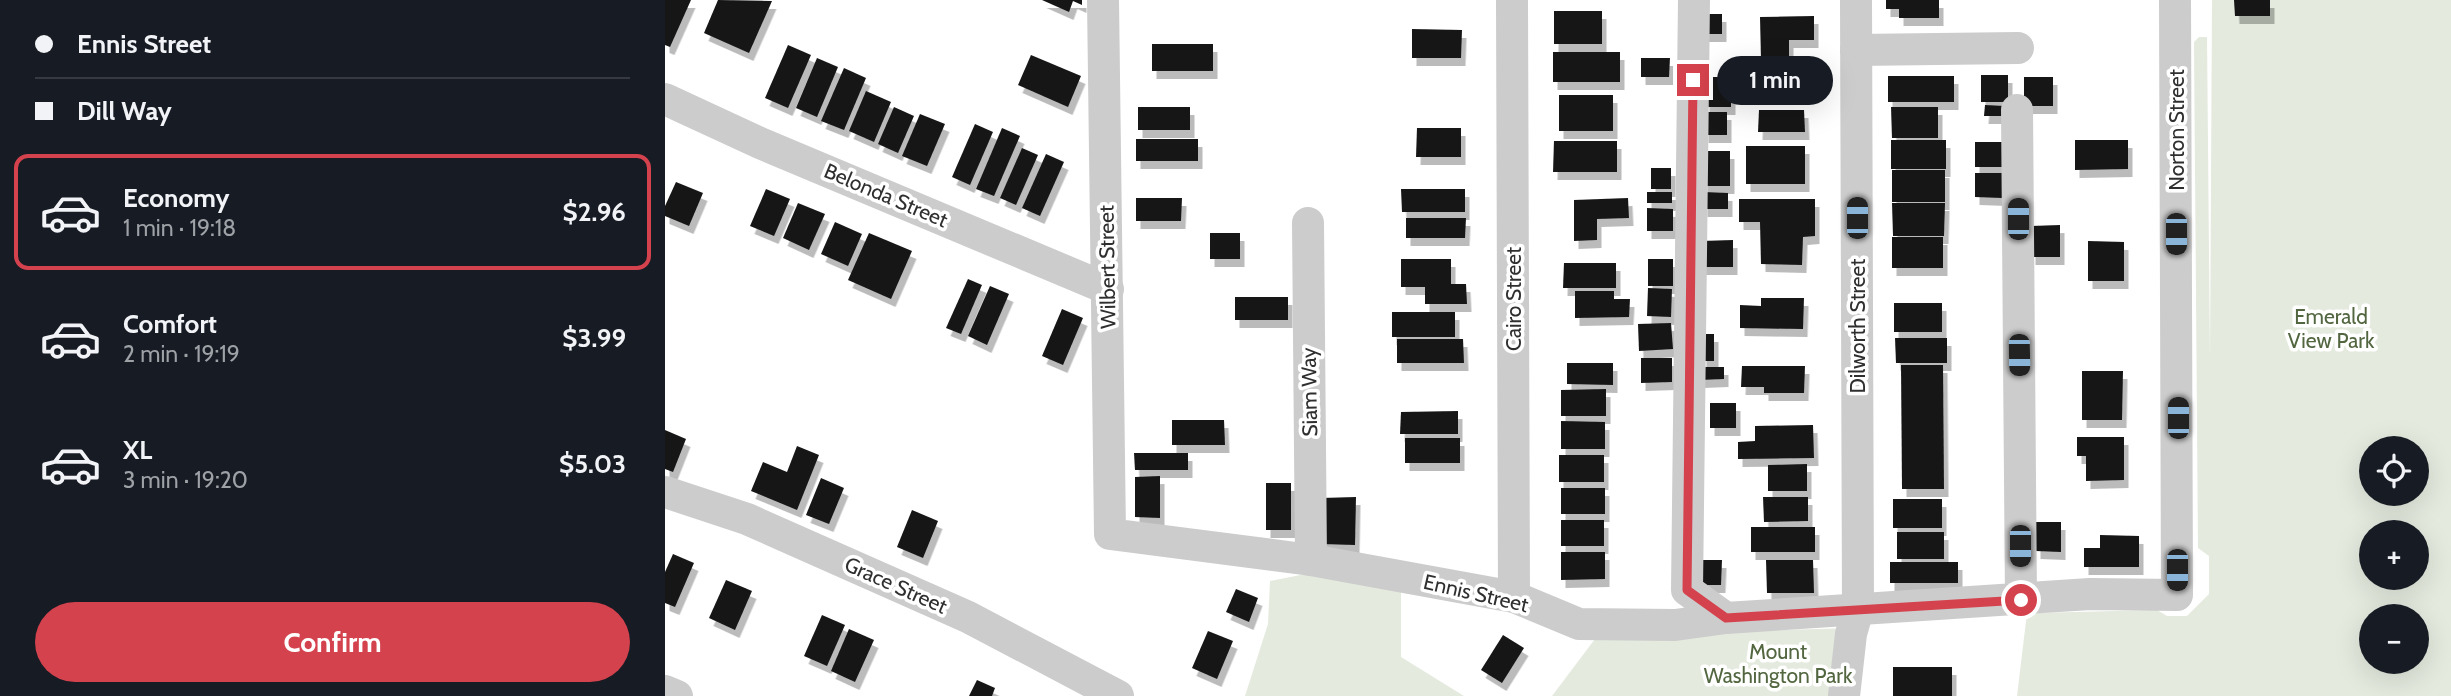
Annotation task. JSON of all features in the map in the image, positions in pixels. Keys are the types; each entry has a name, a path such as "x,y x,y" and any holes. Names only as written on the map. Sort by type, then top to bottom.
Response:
{"street":[{"name":"Wilbert Street","path":"1103,0 1110,534"},
{"name":"Cairo Street","path":"1512,0 1514,597"},
{"path":"1694,0 1687,590 1726,618"},
{"name":"Dilworth Street","path":"1844,696 1851,634 1858,610 1856,0"},
{"name":"Norton Street","path":"2175,0 2177,595"},
{"path":"1856,50 2018,47"},
{"name":"Belonda Street","path":"665,99 760,143 1108,289"},
{"path":"2017,110 2021,600"},
{"name":"Siam Way","path":"1308,223 1311,560"},
{"name":"Grace Street","path":"665,492 747,519 968,617 1108,691"},
{"name":"Ennis Street","path":"1110,534 1311,560 1514,597 1579,624 1675,625 1726,618 2090,594 2177,595"},
{"path":"665,691 677,696"}],"green space":[{"name":"Emerald View Park","path":"2212,0 2451,0 2451,696 2017,696 2027,613 2157,610 2167,616 2187,616 2209,594 2209,556 2198,548 2194,42 2199,37 2207,37 2210,361"},
{"path":"1311,573 1401,591 1401,657 1464,696 1245,696 1268,624 1270,581"},
{"name":"Mount Washington Park","path":"1855,628 1859,696 1552,696 1598,635"}],"building":[{"path":"665,0 691,0 670,47 665,45"},
{"path":"718,0 772,1 749,53 704,33"},
{"path":"1042,0 1082,0 1082,5 1073,1 1069,12"},
{"path":"1886,0 1939,0 1939,18 1899,18 1899,9 1886,9"},
{"path":"2234,0 2270,0 2270,16 2235,16"},
{"path":"1554,11 1602,11 1602,44 1554,44"},
{"path":"1700,14 1722,14 1722,34 1700,34"},
{"path":"1814,16 1814,40 1789,40 1789,57 1761,60 1760,17"},
{"path":"1412,29 1462,30 1461,58 1412,58"},
{"path":"1152,44 1213,44 1213,71 1152,71"},
{"path":"788,45 811,55 788,108 765,98"},
{"path":"1553,52 1620,52 1620,82 1553,82"},
{"path":"1031,55 1081,76 1068,107 1018,85"},
{"path":"817,58 838,67 817,117 796,108"},
{"path":"1641,58 1670,58 1669,77 1641,77"},
{"path":"844,68 866,78 844,130 821,121"},
{"path":"1981,75 2008,75 2008,102 1981,102"},
{"path":"1888,76 1954,76 1954,102 1888,102"},
{"path":"1705,77 1731,77 1731,107 1705,107"},
{"path":"2024,77 2053,77 2053,106 2024,106"},
{"path":"866,91 891,102 874,142 849,131"},
{"path":"1559,95 1613,95 1613,131 1559,131"},
{"path":"1985,105 2005,106 2005,116 1984,116"},
{"path":"894,107 914,116 898,153 878,144"},
{"path":"1138,107 1190,107 1190,130 1138,130"},
{"path":"1891,107 1938,107 1938,138 1892,138"},
{"path":"1759,110 1804,110 1805,132 1758,132"},
{"path":"1704,112 1727,112 1727,135 1704,135"},
{"path":"920,114 945,124 927,166 902,156"},
{"path":"975,124 993,132 970,185 952,177"},
{"path":"1002,128 1020,136 994,196 976,189"},
{"path":"1417,128 1461,128 1461,157 1416,157"},
{"path":"1136,139 1198,139 1198,161 1136,161"},
{"path":"1891,140 1946,140 1946,169 1891,169"},
{"path":"2075,140 2128,140 2128,169 2075,170"},
{"path":"1554,141 1617,141 1617,172 1553,172"},
{"path":"1975,142 2002,142 2002,167 1975,167"},
{"path":"1746,146 1805,146 1805,184 1746,184"},
{"path":"1022,148 1038,155 1016,205 1000,198"},
{"path":"1703,151 1730,151 1730,186 1703,186"},
{"path":"1046,154 1064,162 1040,216 1022,208"},
{"path":"1651,168 1671,168 1671,189 1651,189"},
{"path":"1892,170 1945,170 1945,202 1892,202"},
{"path":"1975,173 2002,173 2002,198 1975,197"},
{"path":"676,182 703,193 689,226 665,216 665,206"},
{"path":"766,189 790,199 774,236 750,226"},
{"path":"1401,189 1465,189 1465,212 1402,212"},
{"path":"1647,192 1672,192 1672,203 1647,203"},
{"path":"1703,192 1728,193 1728,209 1703,209"},
{"path":"1136,198 1182,198 1181,221 1136,221"},
{"path":"1628,198 1629,218 1597,219 1597,240 1574,241 1574,200"},
{"path":"1739,199 1815,199 1815,236 1803,237 1802,265 1761,264 1760,222 1739,222"},
{"path":"798,203 825,214 809,250 783,238"},
{"path":"1892,203 1945,203 1944,236 1893,236"},
{"path":"1647,208 1673,209 1673,231 1647,231"},
{"path":"1406,218 1466,218 1465,238 1406,238"},
{"path":"835,222 862,234 848,266 821,254"},
{"path":"2060,225 2060,257 2031,257 2031,226"},
{"path":"869,233 912,251 891,299 848,280"},
{"path":"1210,233 1240,233 1240,259 1210,259"},
{"path":"1892,237 1943,237 1943,268 1892,268"},
{"path":"1733,240 1733,267 1701,267 1701,241"},
{"path":"2088,241 2124,242 2124,281 2088,281"},
{"path":"1401,259 1451,259 1451,284 1466,284 1467,304 1425,304 1425,287 1401,287"},
{"path":"1648,259 1673,259 1673,286 1648,286"},
{"path":"1564,263 1616,263 1616,288 1563,288"},
{"path":"968,279 982,285 961,334 946,328"},
{"path":"990,286 1009,294 987,345 968,336"},
{"path":"1648,288 1672,289 1671,317 1647,316"},
{"path":"1575,291 1614,291 1614,299 1630,299 1629,317 1575,318"},
{"path":"1235,297 1288,297 1288,320 1235,320"},
{"path":"1761,298 1804,298 1803,329 1740,328 1740,305 1761,306"},
{"path":"1894,303 1942,303 1942,332 1894,332"},
{"path":"1062,309 1083,318 1063,365 1042,356"},
{"path":"1392,312 1455,312 1455,337 1392,337"},
{"path":"1671,323 1673,349 1639,351 1638,324"},
{"path":"1702,334 1714,334 1714,361 1702,361"},
{"path":"1895,338 1947,338 1947,363 1896,363"},
{"path":"1397,339 1463,339 1464,363 1397,363"},
{"path":"1641,358 1672,358 1672,382 1641,383"},
{"path":"1567,363 1613,363 1613,385 1567,384"},
{"path":"1901,365 1943,365 1944,489 1902,489"},
{"path":"1742,366 1805,366 1804,393 1764,393 1764,387 1741,387"},
{"path":"1699,367 1724,367 1724,379 1699,380"},
{"path":"2082,371 2123,371 2122,420 2082,420"},
{"path":"1606,389 1606,416 1561,416 1561,390"},
{"path":"1710,403 1736,403 1736,428 1710,428"},
{"path":"1458,411 1458,434 1400,434 1401,412"},
{"path":"1172,420 1224,420 1225,445 1172,445"},
{"path":"1561,421 1605,422 1605,449 1561,449"},
{"path":"1813,425 1814,458 1738,459 1738,442 1755,441 1755,426"},
{"path":"665,430 686,439 673,472 665,469"},
{"path":"2077,437 2124,437 2124,480 2086,481 2086,456 2077,456"},
{"path":"1405,438 1460,438 1460,463 1405,463"},
{"path":"797,446 819,455 797,510 751,491 763,462 787,472"},
{"path":"1134,453 1188,453 1188,470 1135,470"},
{"path":"1559,455 1604,455 1604,482 1559,482"},
{"path":"1807,464 1807,491 1768,491 1768,465"},
{"path":"1160,476 1160,518 1135,517 1135,477"},
{"path":"821,478 844,488 829,524 806,515"},
{"path":"1266,483 1291,483 1291,530 1266,530"},
{"path":"1561,488 1605,488 1605,514 1561,514"},
{"path":"1356,497 1355,545 1321,544 1321,498"},
{"path":"1763,497 1808,497 1808,521 1764,522"},
{"path":"1893,499 1942,499 1942,528 1893,528"},
{"path":"912,510 938,521 923,558 897,547"},
{"path":"1561,520 1604,520 1604,546 1561,546"},
{"path":"2036,522 2061,522 2061,552 2036,551"},
{"path":"1751,527 1815,527 1815,552 1751,552"},
{"path":"1897,532 1944,532 1944,559 1897,559"},
{"path":"2100,535 2139,536 2139,567 2084,567 2084,548 2100,548"},
{"path":"1561,552 1605,552 1605,579 1561,580"},
{"path":"673,554 694,563 675,607 665,603 665,572"},
{"path":"1700,560 1722,560 1721,585 1701,585"},
{"path":"1766,560 1813,560 1814,593 1767,593"},
{"path":"1890,562 1958,562 1958,583 1890,583"},
{"path":"726,580 752,591 735,630 709,618"},
{"path":"1236,589 1258,598 1249,622 1226,612"},
{"path":"822,615 845,625 827,666 804,656"},
{"path":"849,629 874,640 855,682 831,671"},
{"path":"1208,631 1233,641 1217,679 1192,668"},
{"path":"1503,635 1524,648 1502,683 1481,670"},
{"path":"1893,667 1952,667 1952,696 1893,696"},
{"path":"977,680 995,688 992,696 969,696"}],"route":[{"path":"1693,80 1687,590 1726,618 2021,600"}]}
